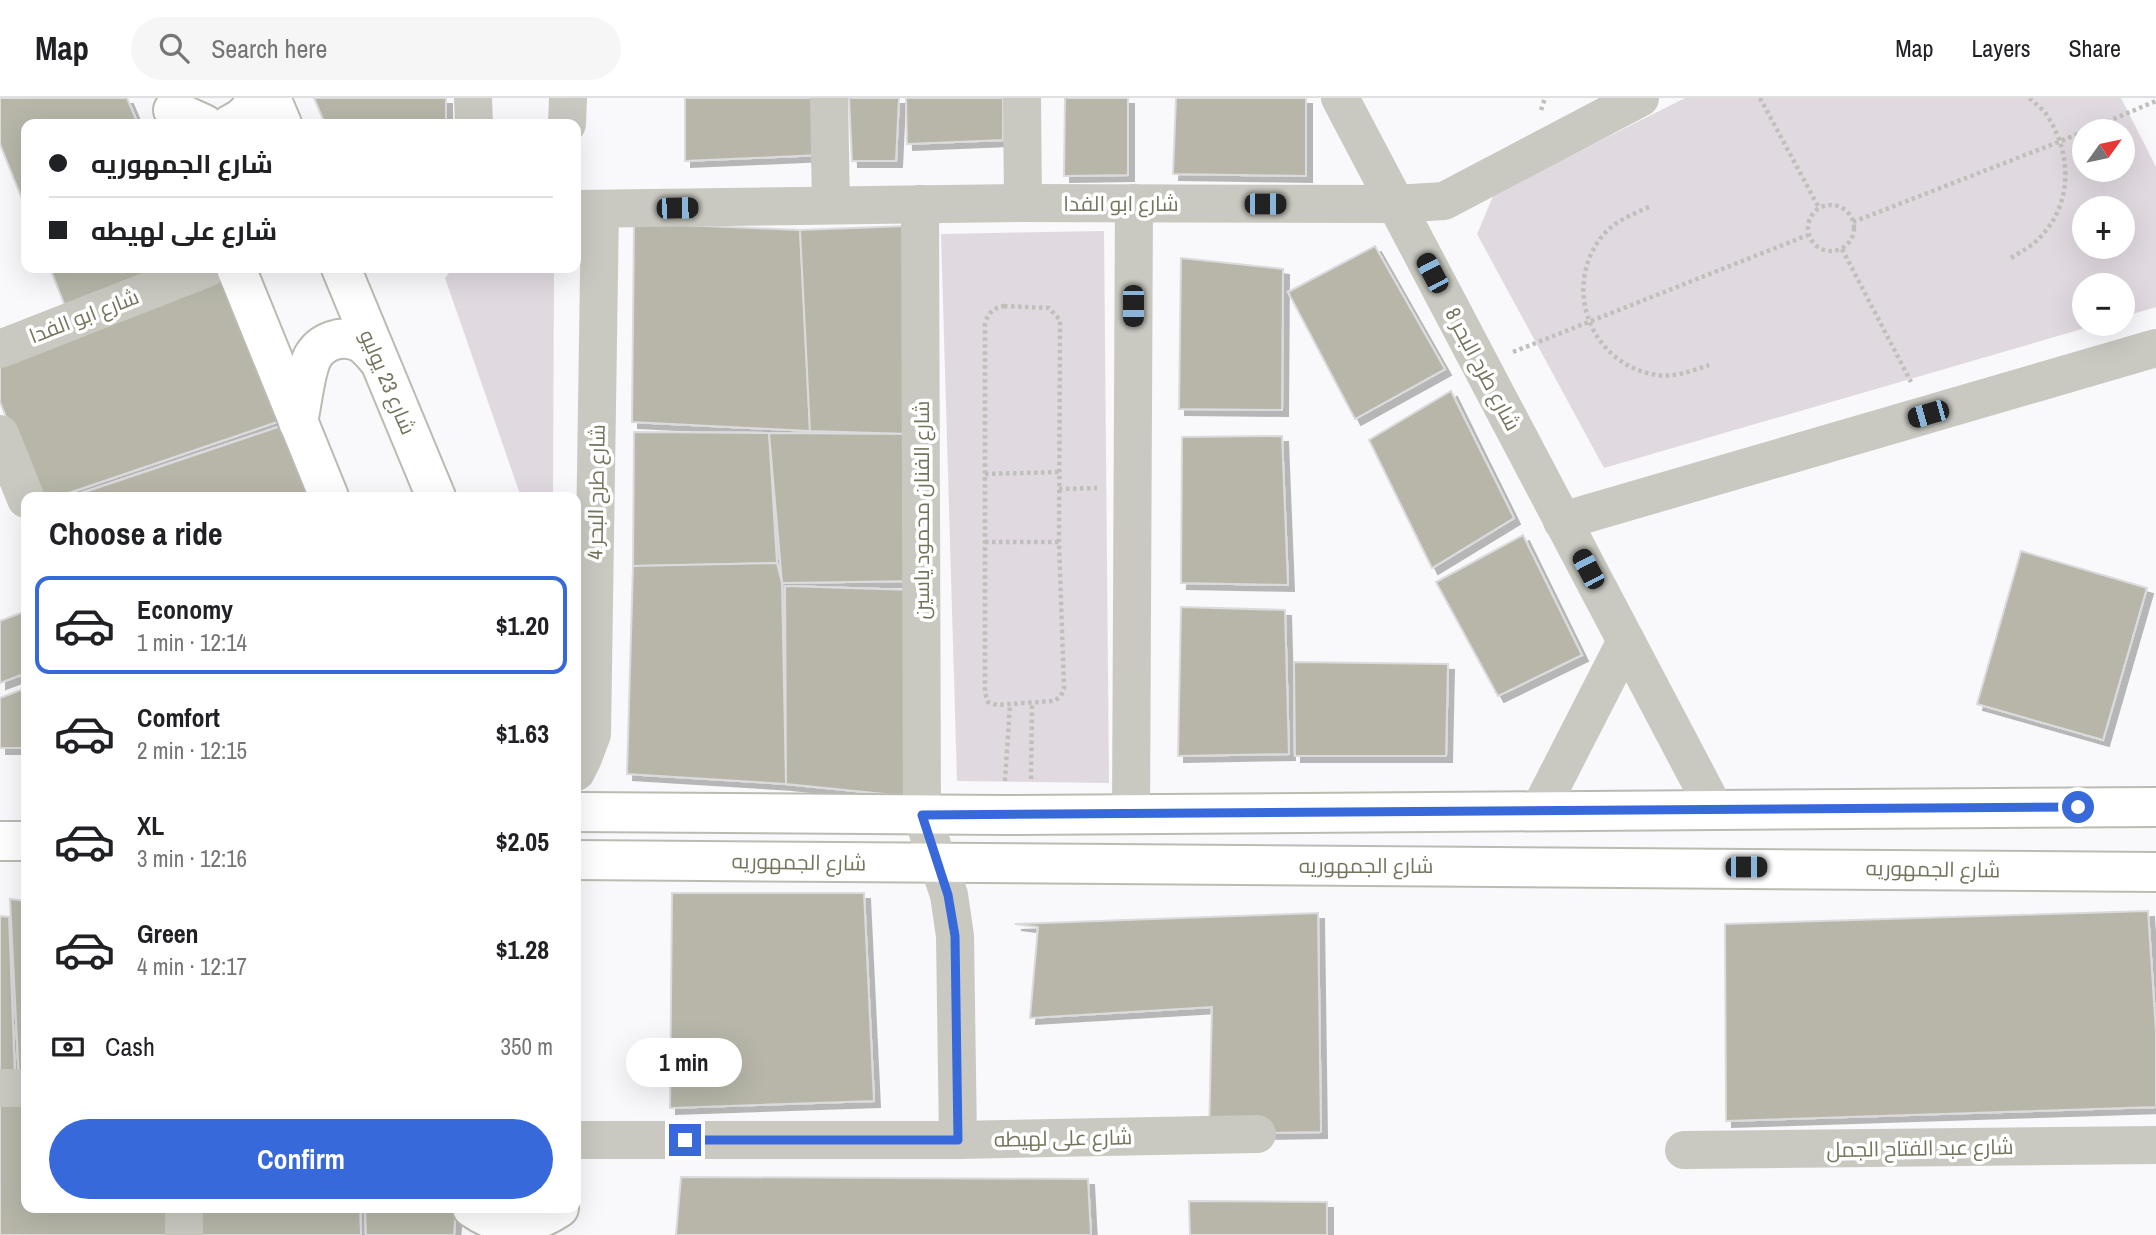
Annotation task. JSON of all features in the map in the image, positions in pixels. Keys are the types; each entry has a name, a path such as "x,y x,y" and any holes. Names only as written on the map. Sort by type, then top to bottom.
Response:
{"main road":[{"path":"240,119 245,116 255,98"},
{"path":"271,98 280,119"},
{"path":"238,273 327,492"},
{"name":"شارع 23 يوليو","path":"343,273 434,492"},
{"path":"298,422 312,359 320,348 331,340 345,338 358,342 379,361"},
{"path":"581,812 1017,815 2156,807"},
{"path":"0,841 21,841"},
{"name":"شارع الجمهوريه","path":"581,860 2156,872"},
{"path":"459,1235 460,1213"},
{"path":"479,1213 498,1222 514,1224 531,1222 552,1213"},
{"path":"570,1213 570,1235"}],"street":[{"path":"472,98 474,119"},
{"path":"568,98 568,119"},
{"path":"830,98 831,205"},
{"path":"1022,98 1023,203"},
{"name":"شارع طرح البحر 8","path":"1340,98 1715,810"},
{"name":"شارع ابو الفدا","path":"588,209 1023,203 1395,204 1444,201 1640,98"},
{"path":"1131,814 1134,203"},
{"name":"شارع الفنان محمود ياسين","path":"920,204 922,815 948,895 955,936 958,1140"},
{"name":"شارع طرح البحر 4","path":"581,762 592,734 588,209"},
{"name":"شارع ابو الفدا","path":"0,349 194,273"},
{"path":"1562,521 2156,348"},
{"path":"0,434 23,492"},
{"path":"1539,811 1626,641"},
{"path":"0,1088 21,1088"},
{"name":"شارع على لهيطه","path":"581,1140 958,1140 1257,1134"},
{"name":"شارع عبد الفتاح الجمل","path":"1684,1150 2156,1146"},
{"path":"184,1213 184,1235"}],"path":[{"path":"1760,98 1819,208"},
{"path":"2011,258 2035,242 2052,222 2063,196 2067,168 2061,141 2047,115 2029,98"},
{"path":"1853,222 2156,101"},
{"path":"1829,205 1848,213 1853,222 1850,242 1842,249 1832,252 1813,244 1808,235 1807,225 1811,215 1819,208 1829,205"},
{"path":"1649,207 1622,218 1600,238 1586,263 1582,292 1588,321 1603,346 1625,365 1653,375 1682,375 1709,365"},
{"path":"1481,365 1808,235"},
{"path":"1842,249 1928,414"},
{"path":"1004,306 1049,308 1060,320 1059,542 1064,688 1061,696 1054,701 994,705 985,697 985,474 986,318 993,309 1004,306"},
{"path":"985,474 1059,472"},
{"path":"985,542 1059,542"},
{"path":"1017,815 1032,703"},
{"path":"1010,705 1017,815"}],"shaded area":[{"path":"1685,98 2121,98 2132,119 2072,119 2072,182 2135,182 2135,126 2156,167 2156,307 2135,313 2135,273 2072,273 2072,332 1604,468 1477,234 1494,194"},
{"path":"1104,231 1109,783 957,781 941,234"},
{"path":"449,273 554,273 553,492 519,492 445,278"}],"building":[{"path":"0,98 127,98 136,119 21,119 21,196 0,144"},
{"path":"314,98 446,98 446,119 323,119"},
{"path":"685,98 820,98 820,155 685,161"},
{"path":"849,98 899,98 896,161 852,161"},
{"path":"906,98 1003,98 1003,140 907,144"},
{"path":"1065,98 1128,98 1128,175 1064,176"},
{"path":"1176,98 1306,98 1306,176 1173,174"},
{"path":"634,223 800,230 810,431 632,422"},
{"path":"906,226 909,434 810,431 800,230"},
{"path":"1375,246 1445,369 1355,419 1288,292"},
{"path":"1181,258 1283,269 1282,410 1179,409"},
{"path":"52,273 177,273 65,306"},
{"path":"224,274 283,420 72,492 36,492 0,402 0,358"},
{"path":"1451,391 1514,518 1432,568 1369,440"},
{"path":"284,425 309,492 85,492"},
{"path":"634,432 769,433 777,563 633,566"},
{"path":"769,433 909,434 911,581 782,583"},
{"path":"1282,436 1288,585 1181,583 1182,437"},
{"path":"1523,535 1582,655 1498,696 1436,582"},
{"path":"2021,551 2147,588 2103,740 1977,704"},
{"path":"777,563 782,583 786,784 627,774 633,566"},
{"path":"785,586 912,590 914,797 786,784"},
{"path":"1181,607 1285,610 1289,754 1178,756"},
{"path":"21,613 21,675 0,683 0,621"},
{"path":"1294,662 1448,664 1446,756 1295,756"},
{"path":"21,690 21,748 0,748 0,698"},
{"path":"672,893 864,893 874,1101 670,1108"},
{"path":"10,899 21,900 19,1081"},
{"path":"2148,911 2156,1032 2156,1107 1726,1121 1725,924"},
{"path":"1318,913 1321,1132 1209,1134 1212,1007 1030,1018 1038,927 1015,924"},
{"path":"0,916 9,917 15,1077 0,1077"},
{"path":"0,1095 21,1096 21,1213 174,1213 174,1235 0,1235"},
{"path":"681,1177 1088,1179 1091,1235 676,1235"},
{"path":"1189,1201 1327,1202 1327,1235 1190,1235"},
{"path":"187,1213 360,1213 361,1235 187,1235"},
{"path":"365,1213 456,1213 454,1235 366,1235"}],"route":[{"path":"685,1140 958,1140 955,936 948,895 922,815 2078,807"}]}
